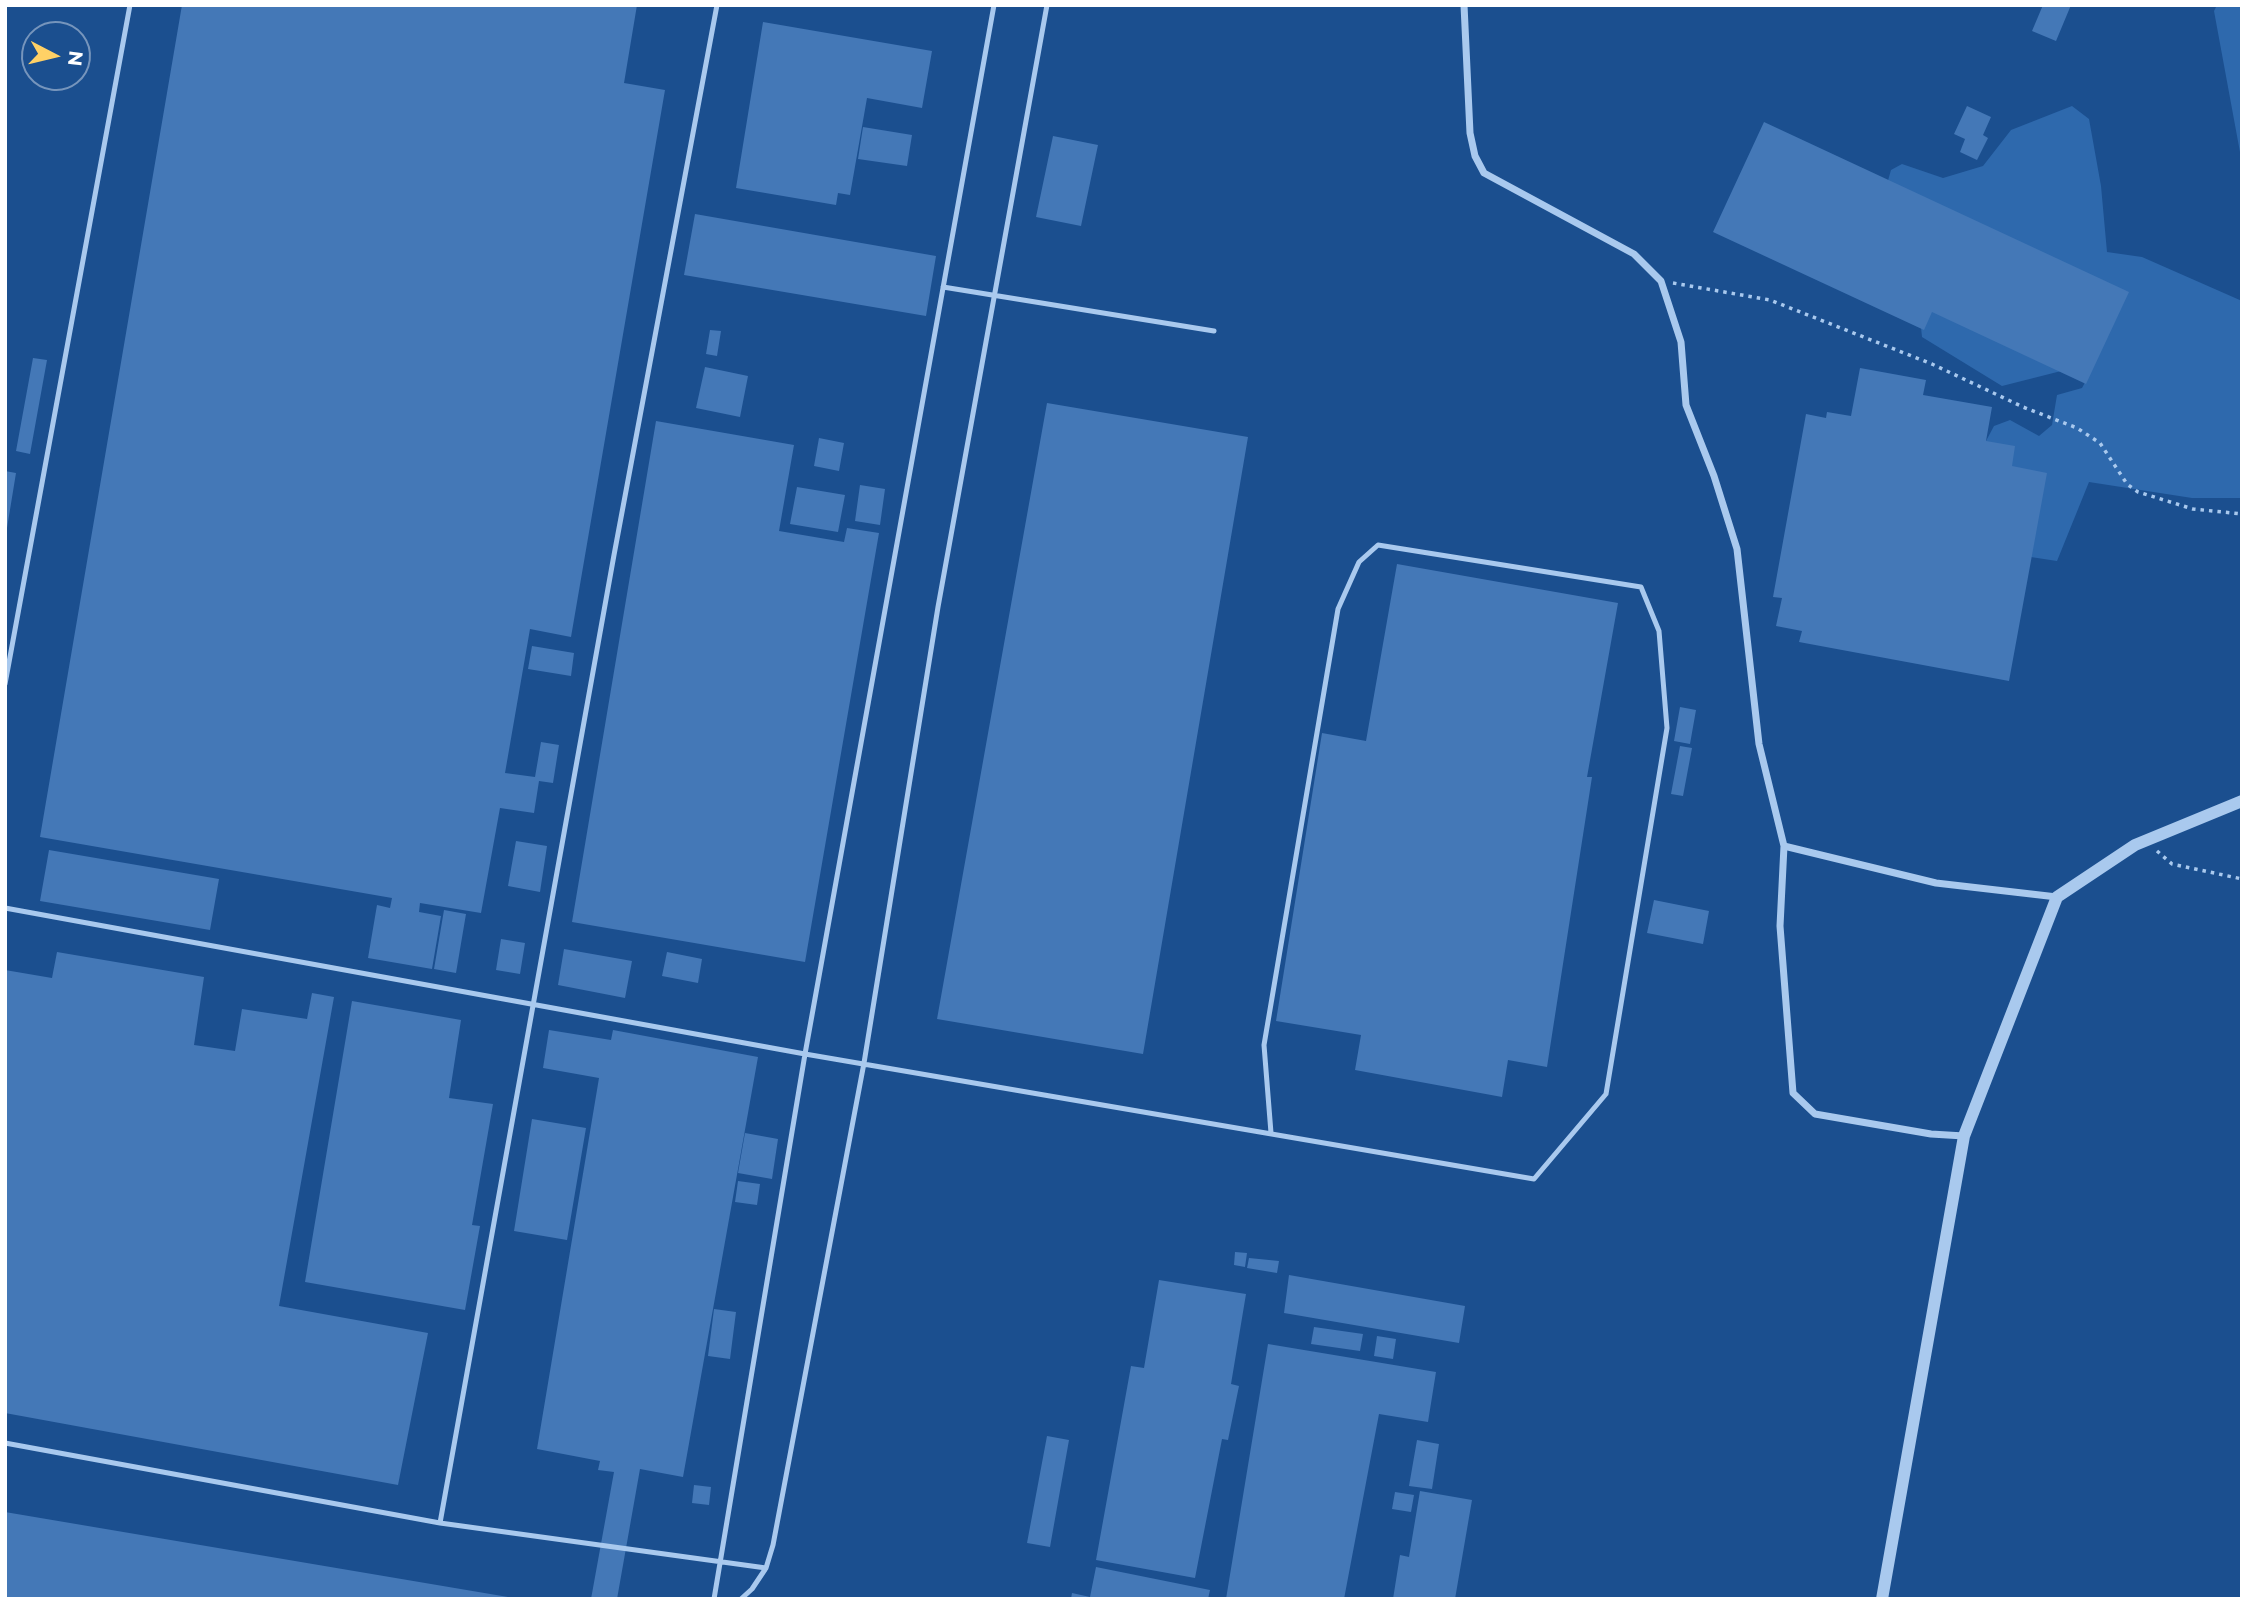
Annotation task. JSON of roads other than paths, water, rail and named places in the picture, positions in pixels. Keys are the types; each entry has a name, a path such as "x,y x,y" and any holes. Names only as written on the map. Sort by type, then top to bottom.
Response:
{"street":[{"path":"1464,5 1470,133 1475,156 1484,173 1634,254 1661,281 1681,342 1686,405 1714,476 1737,549 1759,744 1784,846 1780,926 1793,1093 1815,1114 1931,1134 1964,1136"},
{"path":"1882,1599 1964,1136 2057,897 2144,841 2242,801"},
{"path":"1784,846 1936,883 2057,897"}],"lane":[{"path":"5,684 130,5"},
{"path":"440,1523 532,1006 717,5"},
{"path":"714,1599 805,1054 994,5"},
{"path":"741,1599 752,1589 766,1568 776,1532 864,1063 938,607 1047,5"},
{"path":"943,287 1214,331"},
{"path":"5,908 532,1006 1534,1179 1605,1094 1667,728 1659,631 1641,587 1378,545 1359,562 1338,609 1264,1045 1271,1133"},
{"path":"5,1443 440,1523 766,1568"}]}
